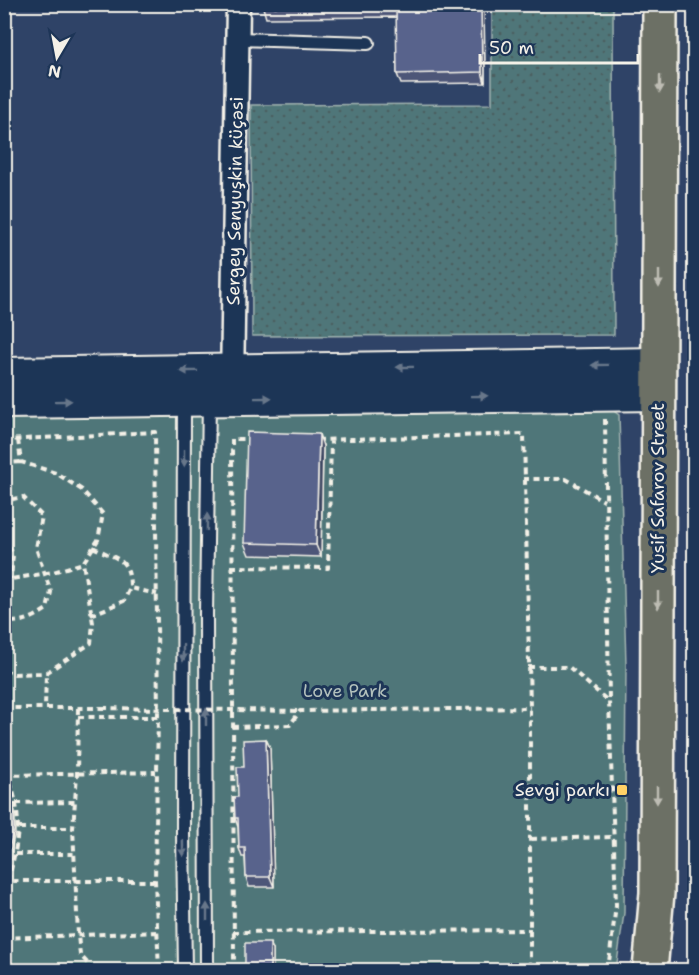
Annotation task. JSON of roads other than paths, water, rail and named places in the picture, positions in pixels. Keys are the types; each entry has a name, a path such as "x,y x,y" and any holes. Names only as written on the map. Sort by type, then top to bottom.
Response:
{"highway":[{"name":"Yusif Safarov Street","path":"650,970 657,893 660,4"},
{"path":"657,893 660,970"}],"street":[{"name":"Sergey Senyuşkin küçəsi","path":"214,392 238,39 238,4"},
{"path":"4,374 214,392"},
{"path":"4,402 214,392 658,379"}],"lane":[{"path":"238,39 368,43"},
{"path":"185,970 183,833 214,392"},
{"path":"207,970 206,614 214,392"}],"place":[{"name":"Sevgi parkı","path":"622,790"}],"park label":[{"name":"Love Park","path":"345,691"}]}
